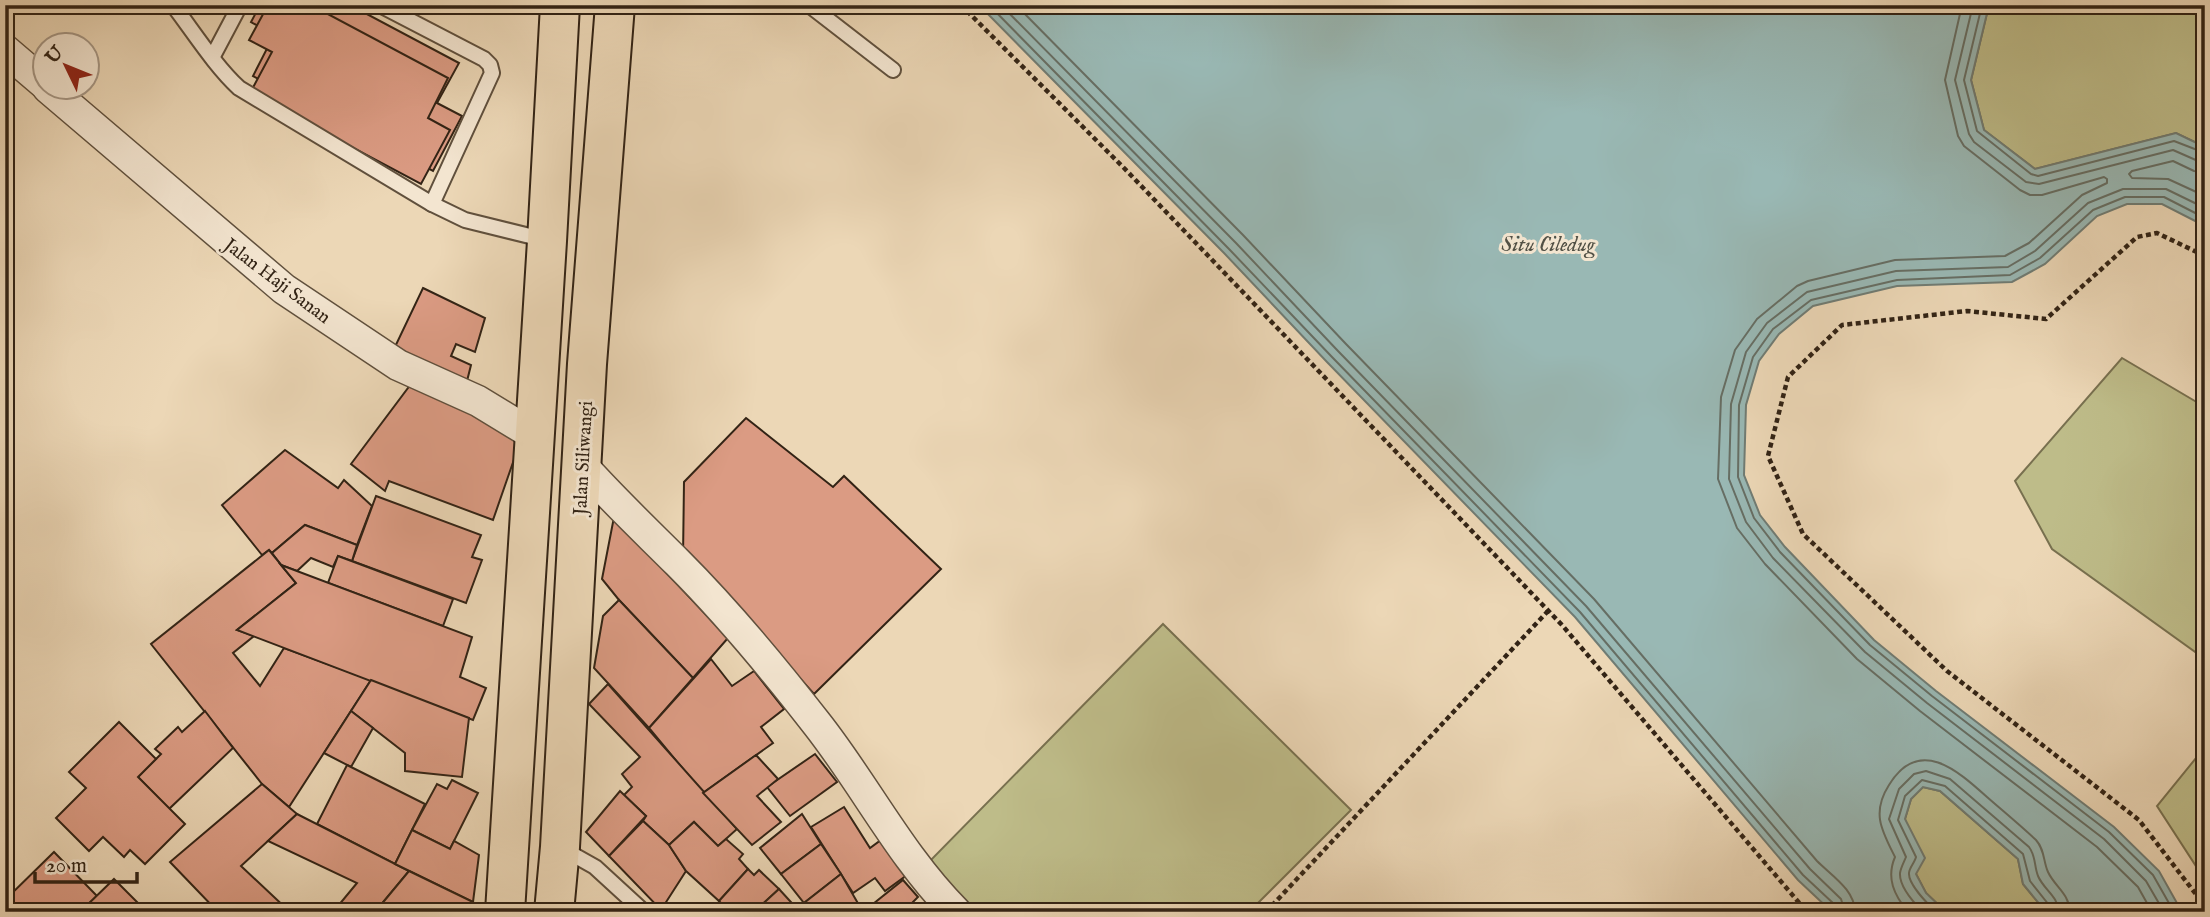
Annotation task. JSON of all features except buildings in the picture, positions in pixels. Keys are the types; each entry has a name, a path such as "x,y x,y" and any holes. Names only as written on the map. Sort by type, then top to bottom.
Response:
{"main road":[{"path":"505,912 560,5"},
{"name":"Jalan Siliwangi","path":"554,912 581,464 615,5"}],"street":[{"name":"Jalan Haji Sanan","path":"5,50 32,73"},
{"name":"Jalan Haji Sanan","path":"66,102 284,289 398,365 478,401 534,435"},
{"path":"581,464 608,495 680,565 758,653 818,725 911,859 956,912"}],"lane":[{"path":"173,5 225,74 239,88 432,204 465,220 547,241"},
{"path":"213,56 240,5"},
{"path":"380,5 484,59 492,74 432,204"},
{"path":"809,5 893,70"},
{"path":"560,847 595,867 644,912"}],"path":[{"path":"961,5 1124,168 1548,611 1807,912"},
{"path":"2205,256 2157,233 2137,237 2046,319 1967,311 1842,325 1788,377 1768,456 1803,534 1947,671 2139,820 2205,906"},
{"path":"1266,912 1548,611"}],"shaded area":[{"path":"1989,5 2205,5 2205,147 2176,133 2035,169 1984,130 1971,80"},
{"path":"2122,358 2205,407 2205,659 2052,549 2015,481"},
{"path":"1163,624 1351,810 1249,912 959,912 924,867"},
{"path":"2205,747 2205,880 2157,806"},
{"path":"1923,787 1940,791 2018,859 2023,884 2046,912 1946,912 1926,893 1916,874 1905,819 1911,799"}],"water":[{"name":"Situ Ciledug","path":"979,5 1989,5 1971,80 1984,130 2035,169 2176,133 2205,147 2205,226 2162,204 2127,204 2097,216 2045,264 2012,282 1897,286 1813,306 1779,334 1759,361 1746,405 1744,475 1760,515 1785,547 1874,640 1936,691 2114,827 2159,871 2182,912 2046,912 2023,884 2018,859 1940,791 1923,787 1911,799 1905,819 1925,858 1916,874 1926,893 1946,912 1832,912 1798,880 1575,617 1224,253"}]}
